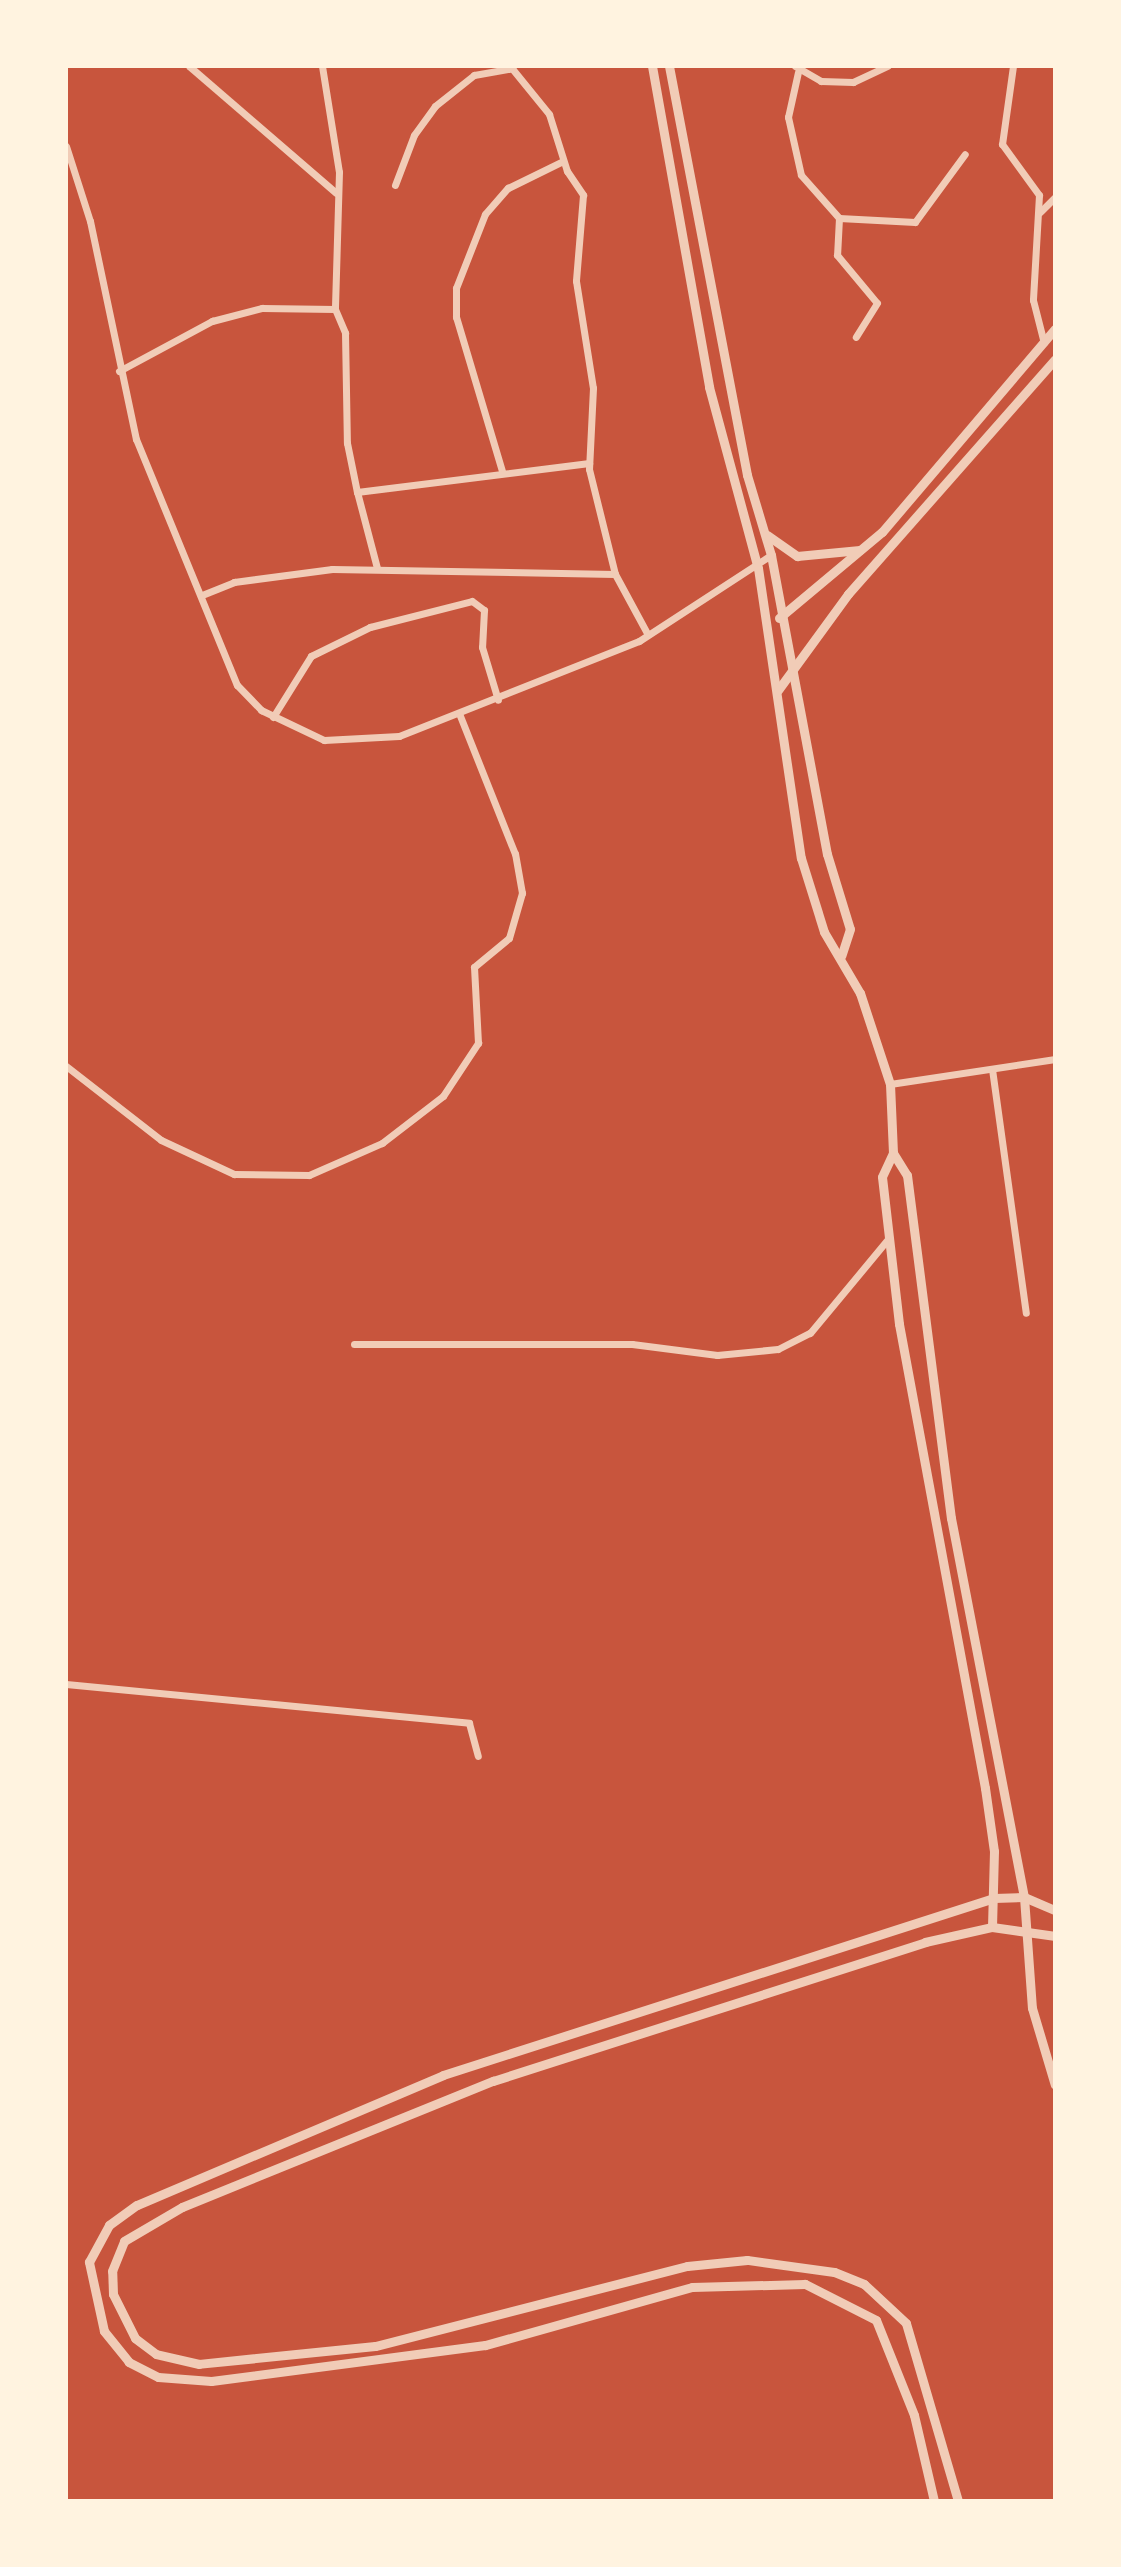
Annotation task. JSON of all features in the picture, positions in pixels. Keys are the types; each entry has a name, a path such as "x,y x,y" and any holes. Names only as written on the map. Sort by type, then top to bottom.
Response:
{"street":[{"path":"189,66 336,193"},
{"path":"322,66 336,193 335,309 345,333 347,443 377,568"},
{"path":"652,66 709,387 758,568 801,858 824,932 841,956 890,1084 893,1153 882,1177 889,1238 935,1550 985,1788 994,1898 992,1927"},
{"path":"669,66 688,194 771,555 827,854 850,929 841,956"},
{"path":"856,337 877,303 837,255 839,218 801,175 788,117 796,69 853,82 887,66"},
{"path":"1013,66 1002,144 1032,178 1040,212 1033,300 1044,343"},
{"path":"395,185 414,135 435,106 474,75 511,67 549,114 563,161 583,195 585,216 576,281 593,388 589,463 615,574 648,635"},
{"path":"66,146 136,439 237,685 273,717 324,740 363,743 460,716 648,635 758,568 771,555"},
{"path":"839,218 915,222 965,154"},
{"path":"66,164 70,155"},
{"path":"502,471 456,317 456,288 485,214 508,188 563,161"},
{"path":"1040,212 1055,197"},
{"path":"119,371 212,321 262,308 335,309"},
{"path":"767,623 781,617 863,549 1055,329"},
{"path":"778,690 793,674 848,594 1055,359"},
{"path":"357,492 502,471 589,463"},
{"path":"765,533 797,556 863,549"},
{"path":"202,595 268,576 377,568 615,574"},
{"path":"273,717 311,656 370,627 472,601 484,610 482,647 498,700"},
{"path":"66,1066 161,1140 234,1174 309,1175 382,1143 443,1096 478,1043 474,967 509,938 522,893 515,854 460,716"},
{"path":"890,1084 1055,1059"},
{"path":"992,1069 1026,1313"},
{"path":"893,1153 907,1175 951,1518 1024,1897 1032,2008 1055,2085"},
{"path":"354,1344 632,1344 717,1355 778,1349 810,1333 889,1238"},
{"path":"66,1684 469,1723 478,1756"},
{"path":"934,2501 914,2415 876,2320 805,2284 692,2287 485,2345 211,2381 158,2377 129,2362 104,2331 89,2262 109,2225 137,2205 443,2075 994,1898 1024,1897 1055,1910"},
{"path":"958,2501 906,2323 864,2284 834,2272 747,2260 687,2266 375,2346 199,2364 156,2354 135,2338 113,2294 112,2271 124,2241 182,2207 493,2081 925,1942 992,1927 1055,1936"}]}
